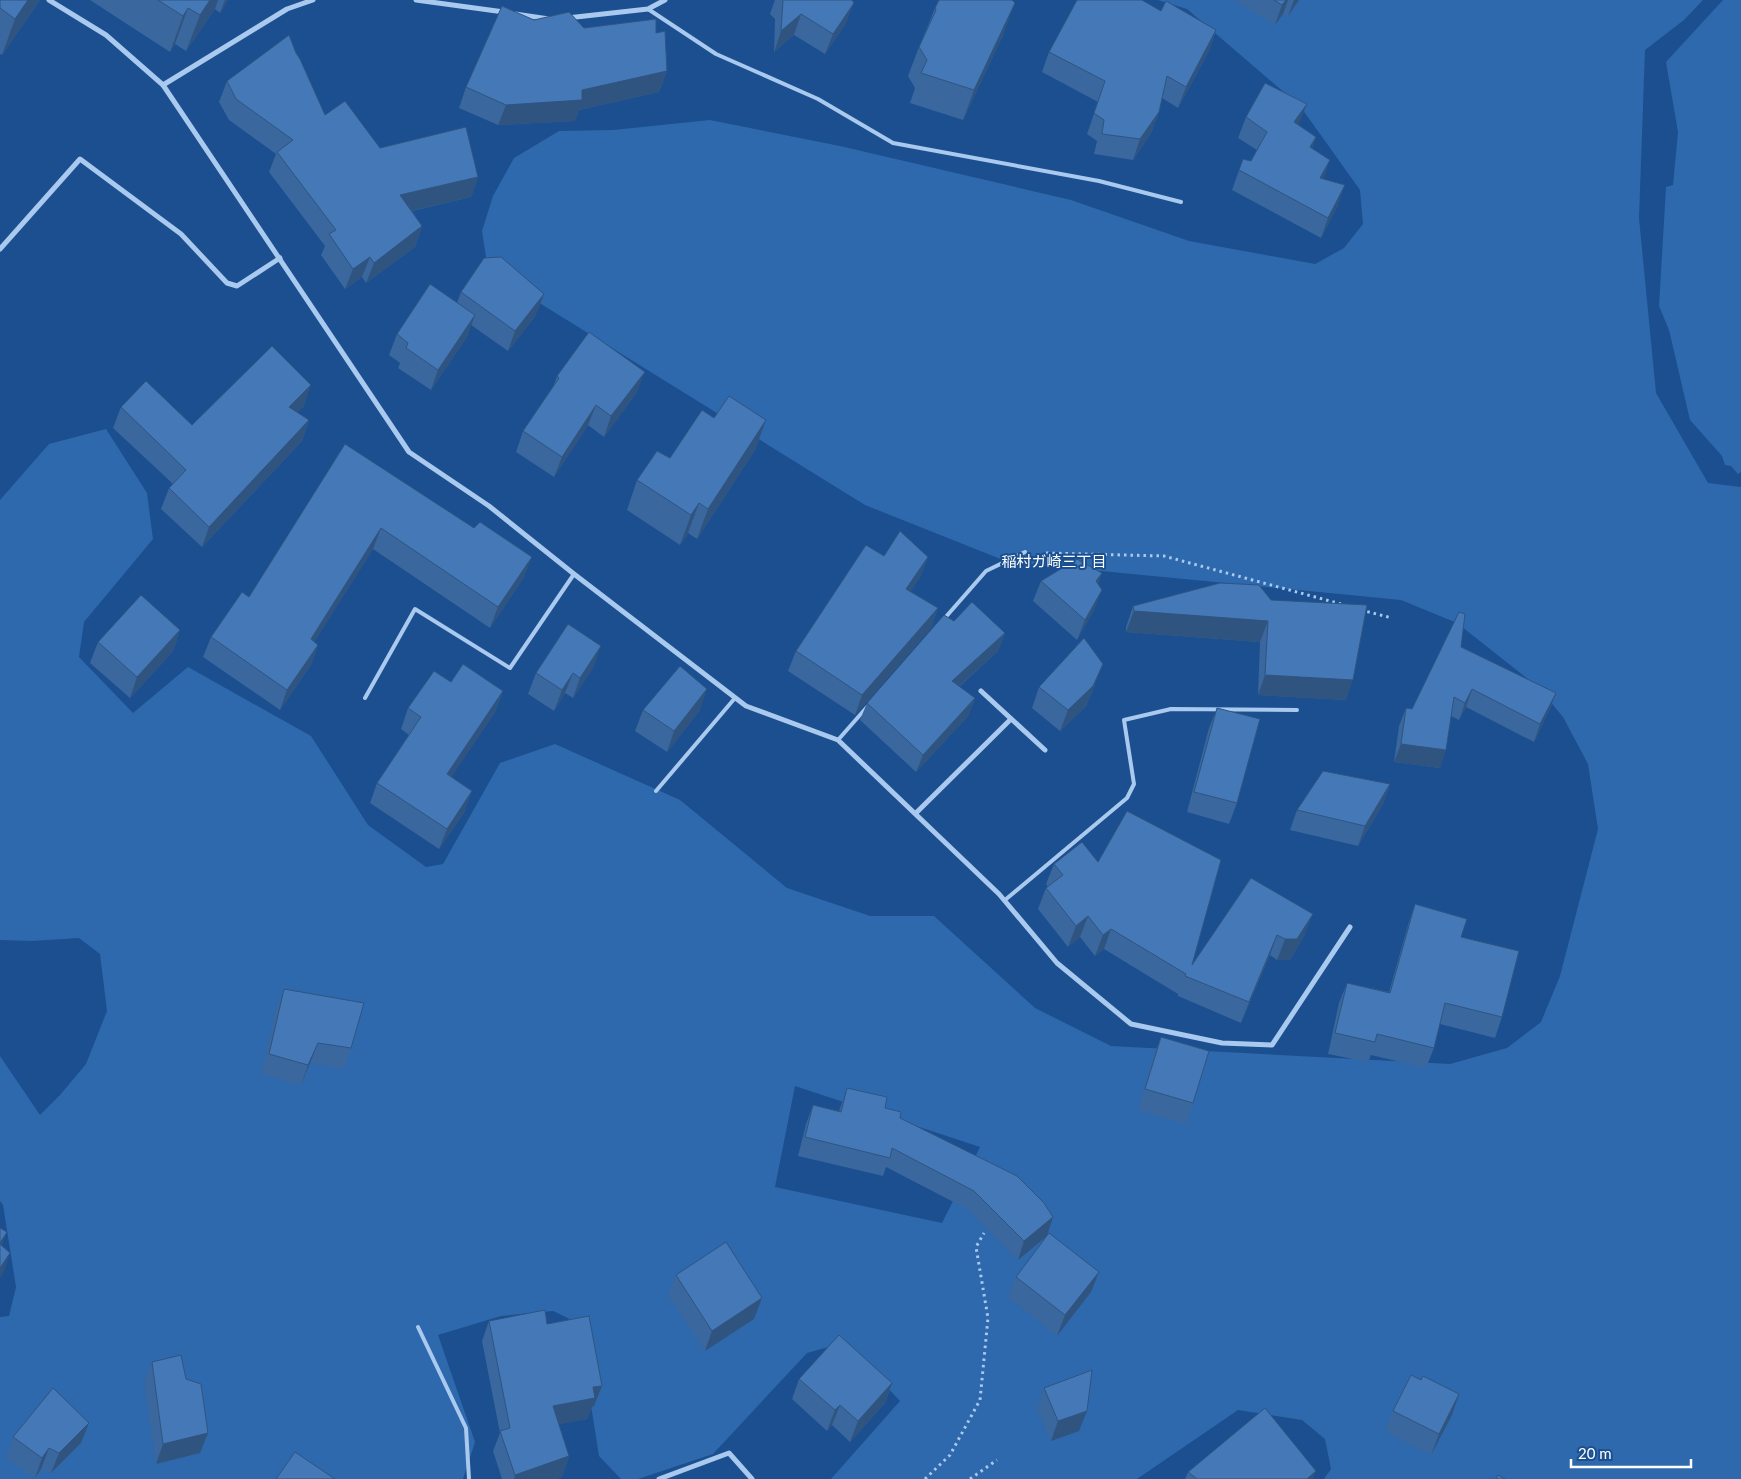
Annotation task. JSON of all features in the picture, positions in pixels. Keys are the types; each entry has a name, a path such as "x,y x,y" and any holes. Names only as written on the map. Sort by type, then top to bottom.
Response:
{"street":[{"path":"49,0 106,36 163,84 409,452 490,506 574,574 746,706 838,740 1005,900 1057,963 1131,1024 1222,1043 1272,1045 1350,928"},
{"path":"163,84 286,9 313,0"},
{"path":"416,0 556,20 648,9 665,0"},
{"path":"0,249 80,159 181,234 227,283 237,286 280,258"},
{"path":"981,691 1045,750"},
{"path":"916,813 1011,720"},
{"path":"659,1479 729,1453 752,1479"}],"lane":[{"path":"648,9 716,54 818,99 893,143 1099,180 1181,202"},
{"path":"941,623 986,571 1025,552"},
{"path":"365,698 415,609 510,668 574,574"},
{"path":"656,792 735,698"},
{"path":"838,740 870,703"},
{"path":"1005,900 1127,798 1134,784 1124,720 1171,709 1297,710"},
{"path":"418,1327 466,1428 469,1479"}],"path":[{"path":"1025,552 1164,556 1344,605"},
{"path":"1354,608 1392,618"},
{"path":"925,1479 950,1455 980,1400 988,1318 976,1247 984,1233"},
{"path":"970,1479 997,1460"}],"shaded area":[{"path":"1158,0 1703,0 1684,20 1645,50 1639,218 1656,393 1708,483 1741,487 1741,1479 1324,1479 1331,1469 1325,1439 1302,1420 1238,1410 1137,1479 831,1479 900,1401 867,1366 832,1346 807,1353 713,1454 638,1479 621,1479 599,1456 578,1323 553,1311 501,1316 438,1335 475,1442 463,1479 0,1479 0,1317 9,1316 16,1287 3,1205 0,1201 0,1056 40,1115 86,1064 107,1011 100,954 79,938 32,941 0,940 0,500 49,444 106,429 147,493 153,539 84,622 79,657 133,713 188,667 311,736 368,825 426,867 443,864 500,763 555,744 680,800 787,888 870,916 934,916 1035,1008 1111,1046 1450,1064 1507,1048 1541,1022 1560,976 1598,829 1588,764 1563,717 1538,687 1457,623 1401,600 1008,562 865,505 507,283 486,257 482,231 493,196 514,158 559,131 613,130 710,120 840,146 1071,200 1189,241 1315,264 1344,248 1363,224 1360,190 1300,106 1187,9","holes":["795,1086 980,1147 942,1223 775,1187"]},
{"path":"1723,0 1741,0 1741,472 1738,474 1731,466 1725,465 1722,456 1690,420 1669,330 1659,306 1666,187 1673,185 1678,132 1666,62"}],"building":[{"path":"0,0 28,0 15,19 0,8"},
{"path":"158,0 210,0 200,15 188,8 183,16"},
{"path":"783,0 852,0 854,3 833,34 801,14 781,31"},
{"path":"939,0 1012,0 1015,3 974,90 921,73 927,60 919,47"},
{"path":"1077,0 1142,0 1161,11 1166,1 1216,30 1186,87 1167,76 1159,112 1140,139 1102,134 1104,120 1094,113 1105,81 1049,52"},
{"path":"1274,0 1286,0 1282,5"},
{"path":"502,6 534,20 569,12 584,28 656,19 656,33 665,31 667,71 582,90 582,100 506,105 466,87"},
{"path":"289,35 325,115 345,101 380,148 466,127 478,177 400,195 422,226 374,263 370,257 353,269 329,234 336,230 277,152 293,140 236,99 227,81"},
{"path":"1265,83 1307,104 1294,122 1316,137 1310,147 1330,160 1320,178 1345,185 1328,218 1239,170 1243,159 1251,161 1267,132 1246,117"},
{"path":"501,257 544,294 515,331 461,292 484,258"},
{"path":"430,284 475,315 438,370 406,348 408,343 397,334"},
{"path":"589,332 645,372 611,416 596,405 562,457 523,431 559,378 557,376"},
{"path":"272,346 311,385 289,407 309,420 209,527 169,488 186,470 121,407 146,381 192,425"},
{"path":"729,396 766,420 708,509 699,503 691,515 637,480 657,451 670,458 702,410 714,418"},
{"path":"345,444 474,528 480,522 532,557 498,607 381,528 311,639 318,645 287,690 211,637 242,592 249,597"},
{"path":"900,531 928,557 906,589 938,608 862,695 796,651 866,545 884,556"},
{"path":"1077,559 1102,573 1096,581 1102,590 1085,620 1041,581"},
{"path":"1220,583 1259,585 1271,600 1367,605 1353,680 1265,675 1268,621 1134,611 1133,606"},
{"path":"141,595 180,630 137,677 98,642"},
{"path":"972,602 1005,633 952,681 975,698 923,755 867,703 944,615 954,621"},
{"path":"1459,612 1465,614 1461,647 1556,693 1540,724 1472,689 1465,703 1454,697 1446,750 1401,744 1406,708 1412,709"},
{"path":"568,624 601,646 580,678 573,673 562,690 536,673"},
{"path":"1084,638 1103,664 1093,686 1068,710 1039,687"},
{"path":"463,664 503,691 447,774 472,791 447,829 377,783 421,717 408,708 434,671 451,682"},
{"path":"680,666 707,689 674,731 643,710"},
{"path":"1217,708 1260,719 1237,803 1194,792"},
{"path":"1323,771 1390,784 1365,826 1297,810"},
{"path":"1127,811 1221,860 1192,965 1251,878 1313,914 1297,939 1285,939 1277,935 1249,1002 1185,976 1186,974 1111,929 1103,935 1088,916 1076,926 1046,888 1063,875 1054,864 1082,842 1098,862"},
{"path":"1415,904 1467,919 1461,937 1519,951 1502,1017 1445,1003 1434,1048 1377,1034 1375,1042 1335,1033 1347,983 1390,993"},
{"path":"284,989 364,1003 351,1048 318,1043 308,1065 269,1054"},
{"path":"1161,1037 1209,1051 1193,1103 1145,1089"},
{"path":"847,1088 887,1097 885,1108 901,1112 900,1118 1017,1176 1044,1203 1053,1217 1024,1241 974,1191 892,1148 890,1158 805,1137 813,1105 841,1112"},
{"path":"0,1228 7,1232 0,1243"},
{"path":"1049,1233 1099,1272 1065,1315 1016,1277"},
{"path":"726,1242 762,1298 712,1331 676,1275"},
{"path":"0,1244 10,1253 0,1268"},
{"path":"545,1310 547,1324 589,1316 602,1386 593,1387 595,1398 553,1406 569,1456 515,1475 500,1431 510,1428 489,1321"},
{"path":"839,1335 892,1383 858,1421 840,1405 835,1410 799,1379"},
{"path":"181,1355 186,1379 201,1384 208,1433 163,1444 152,1362"},
{"path":"1092,1370 1087,1411 1058,1421 1044,1388"},
{"path":"1411,1375 1421,1380 1423,1376 1459,1394 1439,1434 1393,1411"},
{"path":"53,1388 89,1423 59,1453 49,1448 42,1458 13,1437"},
{"path":"1265,1408 1316,1471 1307,1479 1197,1479 1188,1472"},
{"path":"295,1452 335,1479 276,1479"},
{"path":"1498,1475 1505,1479 1496,1479"}],"district":[{"name":"稲村ガ崎三丁目","path":"1054,561"}]}
